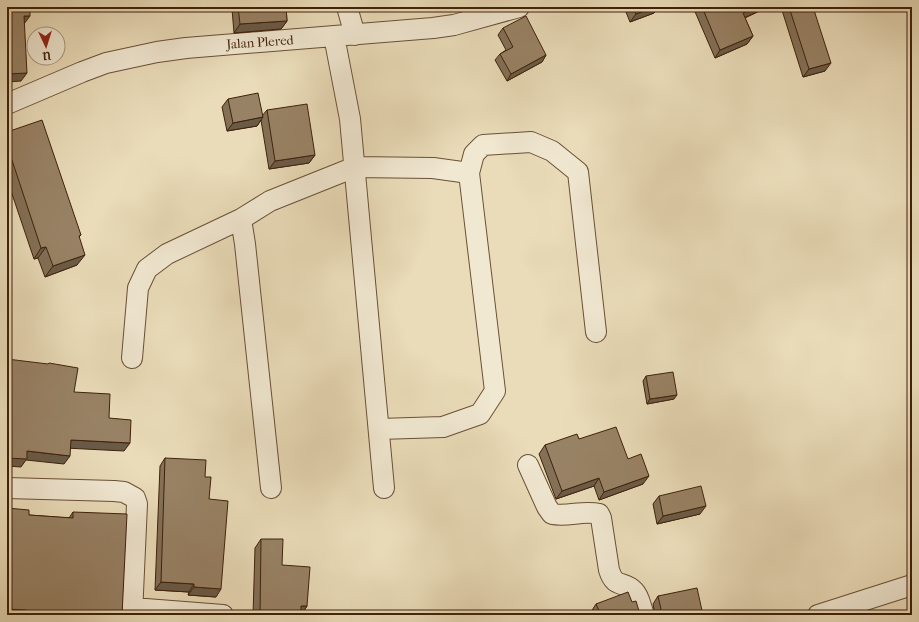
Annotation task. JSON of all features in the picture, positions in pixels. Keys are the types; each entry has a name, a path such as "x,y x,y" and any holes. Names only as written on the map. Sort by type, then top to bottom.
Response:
{"street":[{"path":"347,7 355,35"},
{"name":"Jalan Plered","path":"7,104 82,72 132,57 186,48 434,28 471,14 519,7"},
{"path":"334,36 350,119 384,488"},
{"path":"378,429 443,427 480,414 495,391 469,173 474,154 483,145 531,142 552,151 578,172 596,332"},
{"path":"132,358 138,288 147,269 167,254 241,219 270,201 355,167 433,168 469,173"},
{"path":"241,219 272,488"},
{"path":"528,465 547,507 552,514 560,516 592,512 599,514 611,578 615,582 634,592 638,598 644,615"},
{"path":"7,488 114,491 124,492 135,498 137,504 133,612 223,615"},
{"path":"818,615 912,585"}],"building":[{"path":"7,7 30,7 30,16 24,16 27,73 7,74"},
{"path":"238,7 286,7 287,21 240,24"},
{"path":"633,7 654,7 636,14"},
{"path":"702,7 756,7 743,13 753,36 720,50"},
{"path":"789,7 813,7 831,63 809,69"},
{"path":"526,16 546,55 511,74 500,54 513,47 503,28"},
{"path":"258,93 263,117 233,123 228,99"},
{"path":"307,104 315,155 275,161 267,110"},
{"path":"42,120 81,235 79,236 85,255 53,266 46,247 41,248 7,145 7,132"},
{"path":"7,359 49,363 78,368 74,392 110,394 109,418 131,420 130,443 71,440 70,456 27,451 27,459 7,458"},
{"path":"673,372 677,395 650,399 646,376"},
{"path":"616,427 628,459 641,454 649,476 604,492 599,478 562,491 545,445 577,434 579,439"},
{"path":"165,458 206,460 205,477 211,477 209,499 228,501 221,589 194,587 194,584 161,582"},
{"path":"701,486 706,506 663,516 659,496"},
{"path":"7,508 29,510 29,515 73,518 73,512 127,514 122,615 25,615 26,610 7,609"},
{"path":"261,539 283,539 282,565 310,567 307,606 301,606 301,615 260,615"},
{"path":"697,588 703,615 657,615 661,609 658,596"},
{"path":"628,592 632,602 636,601 642,615 601,615 596,604"}]}
